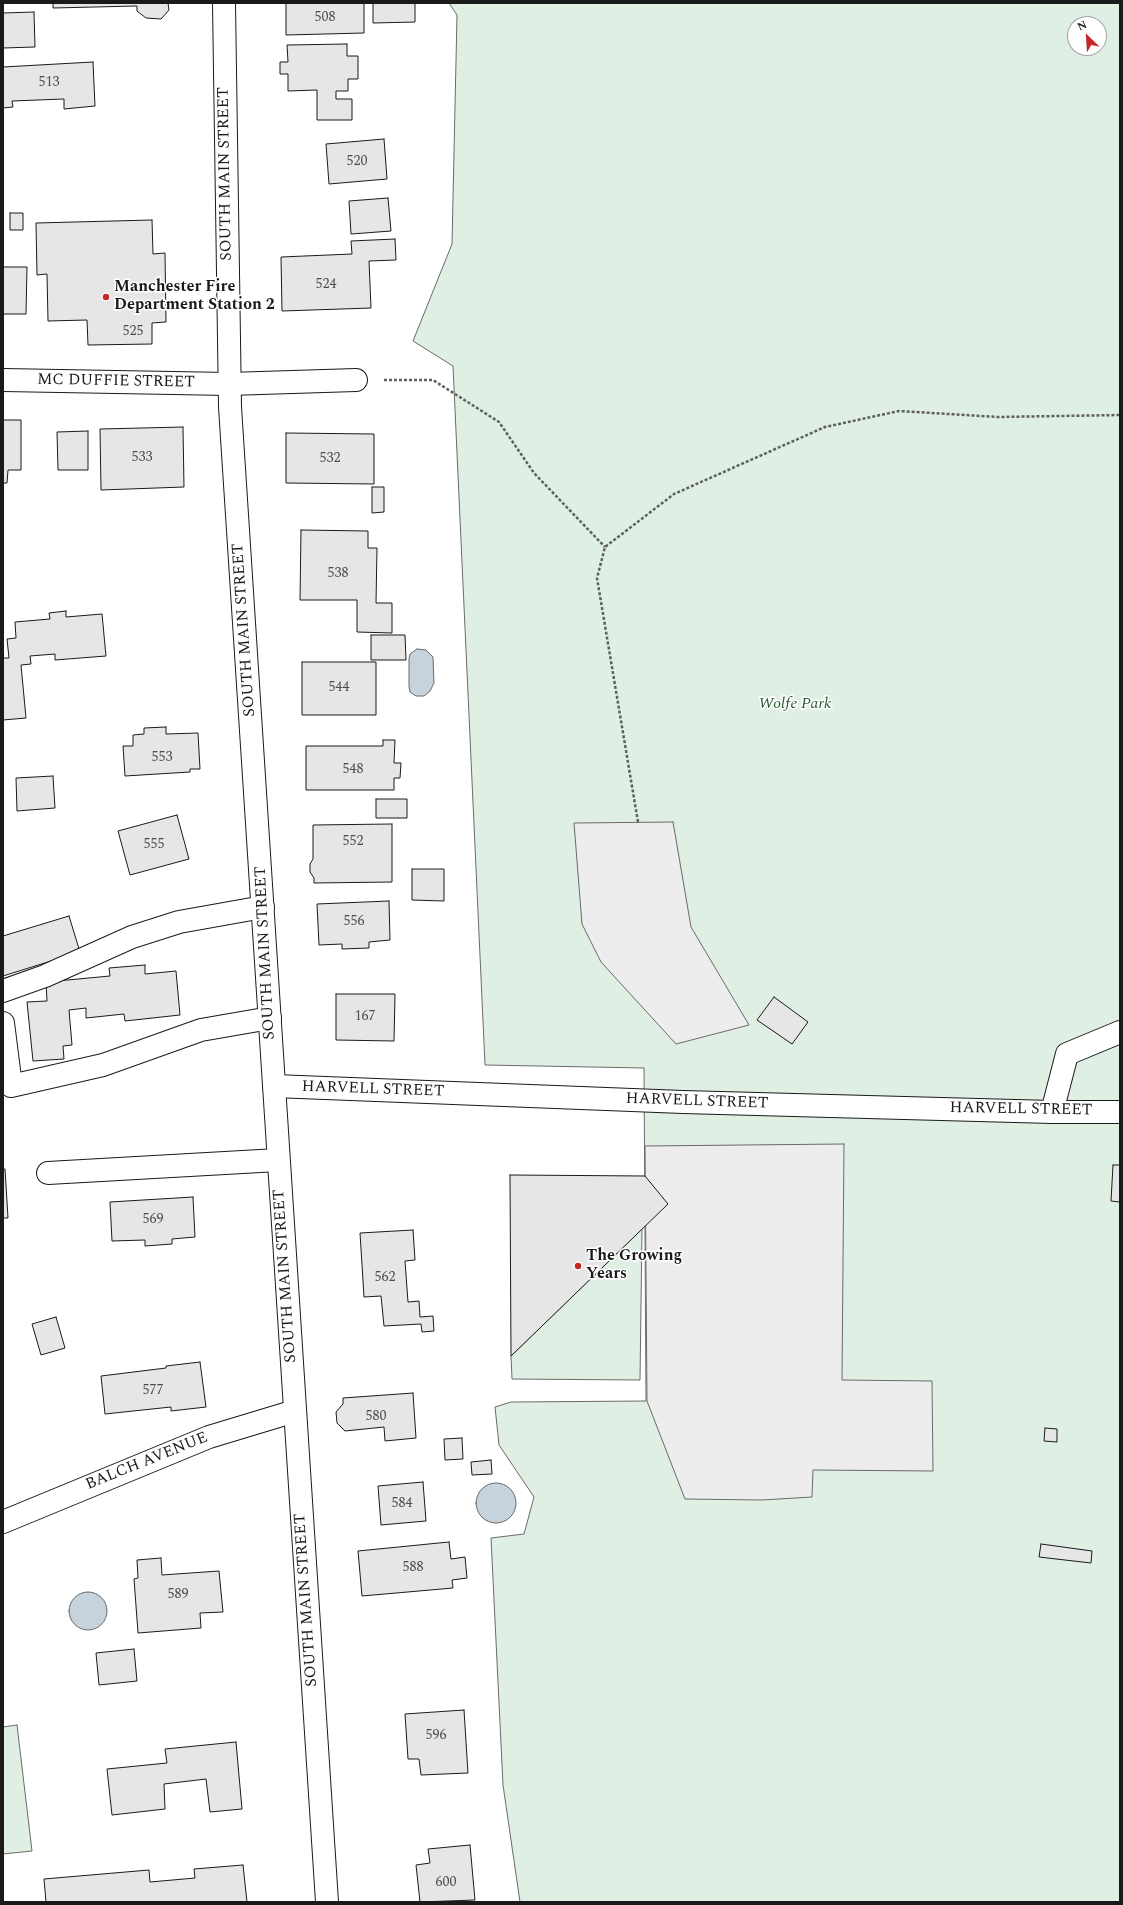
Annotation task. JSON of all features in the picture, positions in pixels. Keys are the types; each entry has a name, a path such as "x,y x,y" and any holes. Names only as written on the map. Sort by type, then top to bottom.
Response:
{"main road":[{"name":"SOUTH MAIN STREET","path":"224,3 229,384 327,1902"},
{"name":"MC DUFFIE STREET","path":"3,380 229,384 356,380"},
{"path":"3,991 45,976 132,937 179,922 263,907"},
{"path":"3,1023 11,1086 104,1065 201,1030 270,1018"},
{"path":"1052,1112 1067,1054 1120,1032"},
{"name":"HARVELL STREET","path":"274,1086 683,1102 1052,1112 1120,1112"},
{"path":"48,1173 278,1160"},
{"name":"BALCH AVENUE","path":"3,1522 209,1437 295,1412"}],"path":[{"path":"356,380 434,380 499,422 534,473 605,547"},
{"path":"638,822 597,578 605,547 674,494 825,427 900,412 998,417 1120,415"}],"green space":[{"name":"Wolfe Park","path":"449,3 1120,3 1120,1902 520,1902 503,1785 491,1538 524,1534 534,1497 499,1445 495,1407 511,1402 646,1401 644,1068 485,1065 453,366 413,341 452,244 457,15"},
{"path":"642,1229 640,1380 512,1379 511,1356"},
{"path":"17,1725 32,1851 3,1854 3,1727"}],"shaded area":[{"path":"417,649 426,650 433,657 434,683 430,691 424,696 416,696 410,692 409,686 410,654"},
{"path":"673,822 691,927 749,1025 676,1044 601,962 582,924 574,823"},
{"path":"844,1144 842,1380 932,1381 933,1471 813,1470 812,1497 762,1500 685,1499 647,1401 645,1146"},
{"path":"500,1483 507,1486 513,1492 516,1503 515,1511 507,1520 500,1523 492,1523 485,1520 477,1511 476,1499 479,1492 488,1484"},
{"path":"84,1592 92,1592 102,1597 106,1604 106,1618 102,1625 92,1630 84,1630 74,1625 72,1622 69,1615 69,1607 74,1597 77,1595"}],"building":[{"path":"53,3 168,3 169,10 161,19 146,18 137,11 137,6 53,8"},
{"path":"286,3 364,3 364,33 286,35"},
{"path":"373,3 415,3 415,22 373,23"},
{"path":"34,12 35,47 3,48 3,13"},
{"path":"347,44 347,56 358,56 358,79 348,79 348,91 336,91 336,99 352,99 352,120 317,120 317,90 288,91 288,74 280,74 280,62 288,62 287,45"},
{"path":"93,62 95,106 64,109 64,99 12,101 13,107 3,108 3,67"},
{"path":"384,139 387,179 329,184 326,144"},
{"path":"388,198 391,231 351,234 349,201"},
{"path":"10,213 23,213 23,230 10,230"},
{"name":"Manchester Fire Department Station 2","path":"152,220 153,254 165,253 166,322 152,323 152,344 88,345 87,320 48,321 47,274 37,275 36,223"},
{"path":"395,239 396,260 369,261 371,308 282,311 281,257 352,254 351,241"},
{"path":"3,267 27,267 26,314 3,314"},
{"path":"3,420 21,420 21,470 8,470 7,483 3,483"},
{"path":"183,427 184,487 101,490 100,429"},
{"path":"88,431 88,470 58,470 57,432"},
{"path":"286,433 374,434 374,484 286,483"},
{"path":"372,487 384,487 384,512 372,513"},
{"path":"301,530 368,531 368,548 377,548 376,603 392,603 392,633 357,632 357,600 300,600"},
{"path":"66,611 66,617 102,614 106,656 55,660 55,654 30,656 31,664 21,665 26,718 3,720 3,658 9,658 7,639 16,638 15,622 50,619 49,613"},
{"path":"371,635 405,635 406,660 371,660"},
{"path":"302,662 376,662 376,715 302,715"},
{"path":"166,727 166,734 198,733 200,769 190,769 190,772 125,776 123,746 133,746 133,735 144,734 144,728"},
{"path":"383,740 395,740 394,763 401,763 400,778 394,778 394,790 306,790 306,746 383,746"},
{"path":"53,776 55,808 17,811 16,778"},
{"path":"376,799 407,799 407,818 376,818"},
{"path":"177,815 189,859 130,875 118,831"},
{"path":"392,824 392,882 314,883 314,878 310,872 310,864 313,859 313,825"},
{"path":"412,869 444,869 444,901 412,900"},
{"path":"389,901 390,940 369,942 369,948 342,949 342,944 319,945 317,904"},
{"path":"69,916 80,952 3,976 3,936"},
{"path":"145,965 145,974 176,971 180,1015 125,1021 124,1014 86,1018 86,1008 69,1010 72,1045 63,1046 64,1059 33,1061 27,1002 47,1001 46,982 110,976 109,968"},
{"path":"336,994 395,994 394,1041 336,1040"},
{"path":"774,997 808,1022 792,1044 757,1020"},
{"path":"1113,1165 1120,1165 1120,1202 1111,1201"},
{"path":"3,1169 5,1169 8,1218 3,1218"},
{"path":"510,1175 645,1176 668,1204 511,1356"},
{"path":"193,1197 195,1237 172,1239 172,1244 145,1246 145,1240 112,1241 110,1202"},
{"path":"413,1230 415,1260 405,1261 408,1302 419,1301 420,1317 433,1316 434,1331 422,1332 421,1324 384,1326 381,1296 364,1297 360,1233"},
{"path":"56,1317 65,1348 41,1355 32,1324"},
{"path":"200,1362 206,1407 171,1411 171,1407 105,1414 101,1376"},
{"path":"413,1393 416,1438 385,1441 384,1427 345,1431 337,1423 336,1412 343,1404 343,1398"},
{"path":"1045,1428 1057,1429 1057,1442 1044,1441"},
{"path":"462,1438 463,1459 445,1460 444,1439"},
{"path":"491,1460 492,1474 472,1475 471,1462"},
{"path":"423,1482 426,1521 381,1525 378,1486"},
{"path":"449,1542 451,1559 465,1557 467,1578 452,1580 453,1588 362,1596 358,1551"},
{"path":"1041,1544 1092,1551 1091,1563 1039,1557"},
{"path":"161,1558 162,1575 219,1571 223,1612 200,1613 201,1628 138,1633 134,1579 138,1578 137,1560"},
{"path":"134,1649 137,1681 99,1685 96,1653"},
{"path":"464,1710 468,1773 421,1775 419,1759 408,1759 405,1714"},
{"path":"236,1742 242,1809 210,1812 206,1779 164,1784 165,1809 112,1815 107,1769 167,1763 165,1749"},
{"path":"470,1845 475,1900 420,1902 416,1865 430,1863 428,1849"},
{"path":"243,1865 247,1902 46,1902 44,1879 149,1870 150,1882 195,1878 194,1869"}],"place":[{"name":"Manchester Fire Department Station 2","path":"106,297"},
{"name":"The Growing Years","path":"578,1266"}]}
